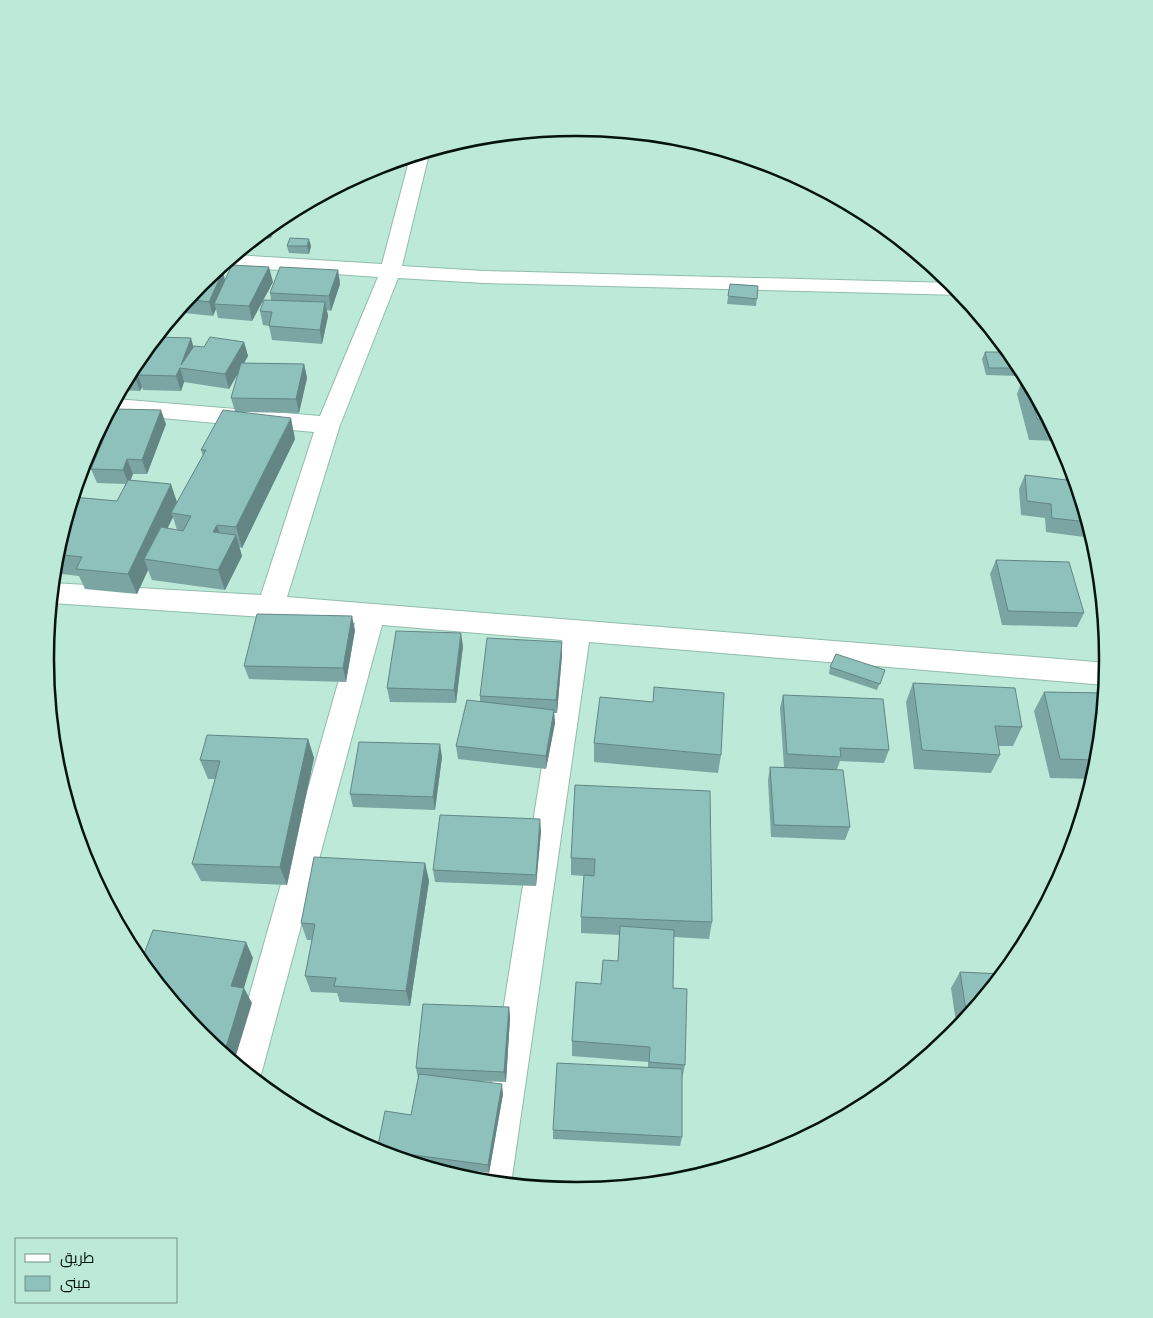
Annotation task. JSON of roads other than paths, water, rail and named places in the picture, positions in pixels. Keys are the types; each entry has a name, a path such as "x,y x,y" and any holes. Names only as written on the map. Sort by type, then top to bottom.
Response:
{"street":[{"path":"271,606 328,426 390,272 418,161"},
{"path":"238,261 390,272 494,277 947,290"},
{"path":"119,407 328,426"},
{"path":"58,593 271,606 1099,673"},
{"path":"247,1065 370,615"},
{"path":"495,1175 577,632"}]}
